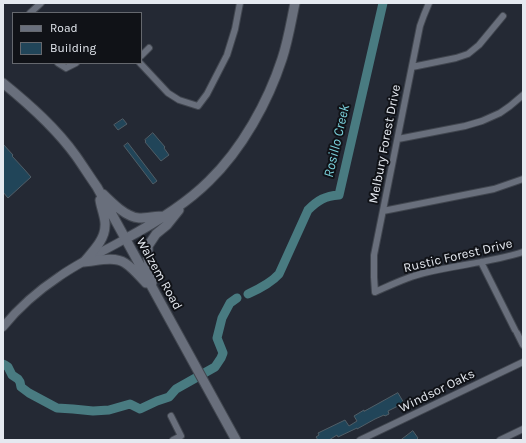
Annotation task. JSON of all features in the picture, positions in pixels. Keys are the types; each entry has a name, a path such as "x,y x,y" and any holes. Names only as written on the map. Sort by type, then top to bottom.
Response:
{"main road":[{"name":"Walzem Road","path":"236,440 125,239 165,216 209,181 225,163 244,137 257,116 274,82 290,30 295,3"},
{"path":"3,83 28,104 54,130 76,156 106,198 124,213 139,218 165,216"},
{"path":"97,187 125,239"},
{"path":"84,262 99,242 106,225 97,187"},
{"path":"153,290 148,258 148,246 156,234 167,225 186,200"},
{"path":"84,262 113,260 122,262 153,290"}],"street":[{"path":"31,12 41,3"},
{"path":"141,64 168,93 179,100 198,106 207,94 227,55 235,29 240,3"},
{"name":"Melbury Forest Drive","path":"376,292 374,255 420,26 429,3"},
{"path":"412,67 468,54 479,45 503,16"},
{"path":"142,55 149,48"},
{"path":"59,64 66,71 75,64"},
{"path":"398,139 465,126 482,121 500,113 523,95"},
{"path":"383,211 494,189 523,179"},
{"path":"3,327 24,305 61,275 125,239"},
{"name":"Rustic Forest Drive","path":"376,292 423,273 523,252"},
{"path":"481,262 523,345"},
{"name":"Windsor Oaks","path":"360,440 523,362"},
{"path":"171,416 182,438 173,440"},
{"path":"500,440 523,429"}],"building":[{"path":"123,119 127,124 118,130 114,125"},
{"path":"153,133 165,147 164,148 169,155 161,161 145,142 145,140"},
{"path":"128,143 157,181 153,184 124,146"},
{"path":"3,144 31,177 8,198 3,192"},
{"path":"398,393 404,403 388,411 389,414 338,437 337,435 329,440 318,440 316,437 319,435 318,433 345,420 349,426 357,421 354,416"},
{"path":"413,431 418,438 416,440 401,440"}],"waterway":[{"name":"Rosillo Creek","path":"248,294 269,283 279,274 308,210 322,199 339,195 383,3"},
{"name":"Rosillo Creek","path":"3,364 8,367 12,375 18,379 21,387 57,408 93,411 109,410 130,404 140,409 169,397 176,389 215,367 223,353 217,338 222,318 230,303 237,298"}]}
